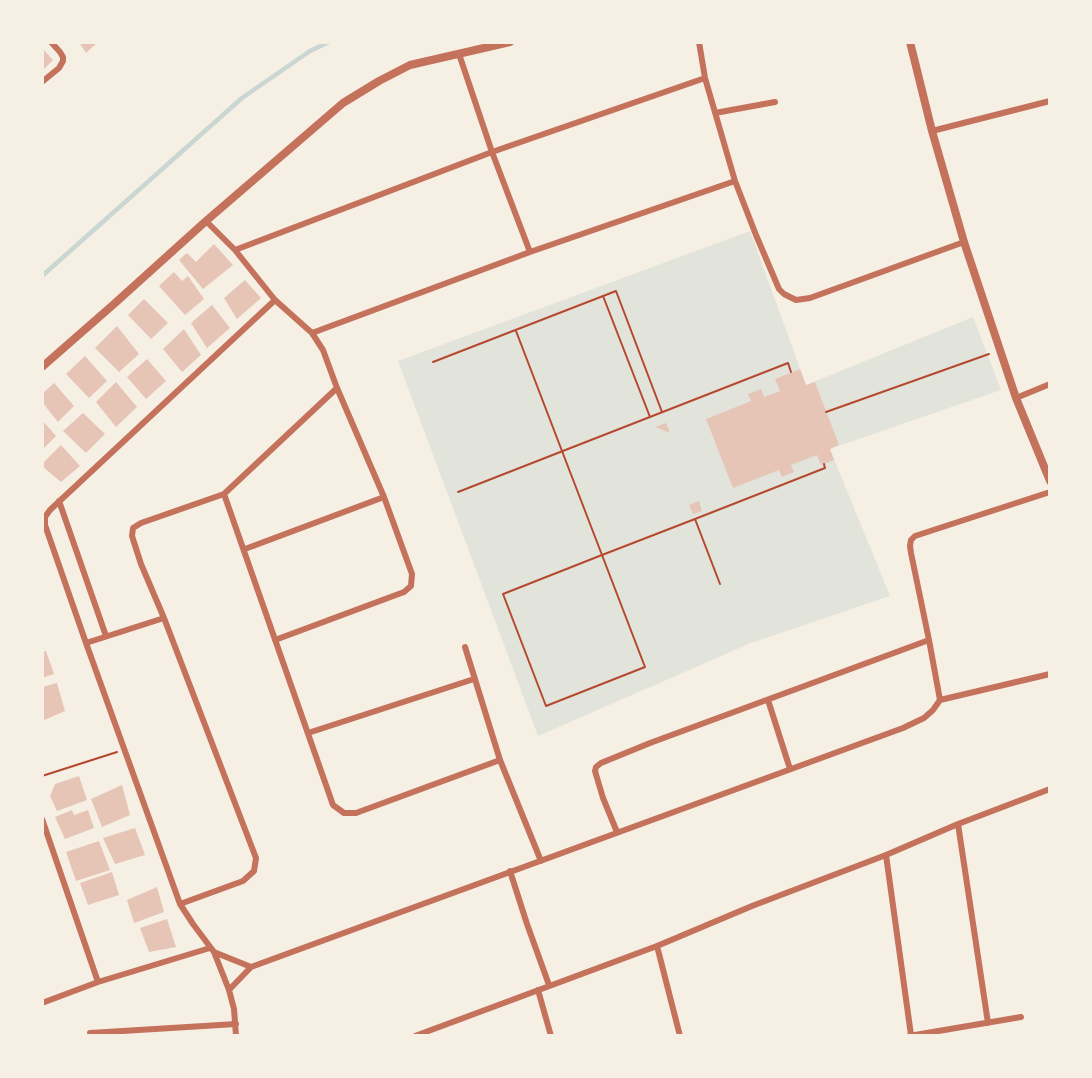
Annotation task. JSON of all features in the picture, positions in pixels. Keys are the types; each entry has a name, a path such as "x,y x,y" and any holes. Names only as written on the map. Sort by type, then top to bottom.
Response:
{"street":[{"path":"42,82 59,68 63,61 60,52 51,42"},
{"path":"42,368 206,221 343,103 410,65 510,42"},
{"path":"699,42 705,78 735,181 779,289 784,294 796,300 810,298 964,242"},
{"path":"909,42 964,242 1016,398 1050,481"},
{"path":"459,54 492,153 530,252"},
{"path":"235,250 492,153 705,78"},
{"path":"932,131 1050,101"},
{"path":"715,113 775,102"},
{"path":"312,333 530,252 735,181"},
{"path":"206,221 235,250 275,300 312,333 323,350 384,497 412,574 411,586 404,592 275,639"},
{"path":"236,1036 234,1010 229,990 212,950 180,904 86,643 45,525 45,517 275,300"},
{"path":"1016,398 1050,384"},
{"path":"180,904 243,881 254,871 256,858 141,564 132,536 133,528 141,523 225,494 337,388"},
{"path":"940,700 911,553 911,540 915,536 1050,492"},
{"path":"225,494 333,805 344,813 356,813 500,760"},
{"path":"244,549 384,497"},
{"path":"60,501 106,636"},
{"path":"86,643 164,618"},
{"path":"616,832 595,771 601,763 929,640"},
{"path":"465,647 500,760 541,861"},
{"path":"229,990 251,967 914,724 930,714 940,700 1050,674"},
{"path":"308,733 474,679"},
{"path":"768,700 790,769"},
{"path":"415,1036 657,946 752,906 1050,789"},
{"path":"42,819 98,982"},
{"path":"958,824 988,1023"},
{"path":"886,855 909,1036 1021,1017"},
{"path":"510,872 549,985"},
{"path":"657,946 680,1036"},
{"path":"42,1003 98,982 212,950 251,967"},
{"path":"538,990 551,1036"},
{"path":"90,1033 236,1024"}],"path":[{"path":"433,362 616,291 662,412"},
{"path":"603,296 650,417"},
{"path":"516,331 562,451 602,555 645,667 546,706 503,594 602,555 825,468 824,464"},
{"path":"826,412 1000,350"},
{"path":"458,492 788,363 791,372"},
{"path":"695,519 720,584"},
{"path":"42,776 125,750"}],"shaded area":[{"path":"750,231 806,385 973,317 1001,390 830,449 890,596 751,643 538,736 398,361"}],"building":[{"path":"79,42 98,42 86,53"},
{"path":"42,48 53,60 42,71"},
{"path":"214,244 233,265 203,289 179,260 187,253 196,262"},
{"path":"174,272 182,281 188,276 204,299 185,315 159,286"},
{"path":"245,280 261,298 237,319 224,298"},
{"path":"144,299 168,323 151,339 128,315"},
{"path":"212,305 230,328 207,348 191,323"},
{"path":"117,326 139,354 119,372 95,348"},
{"path":"184,329 201,355 182,372 163,349"},
{"path":"85,356 107,381 89,398 66,374"},
{"path":"147,359 166,381 146,399 127,377"},
{"path":"800,369 806,385 815,382 839,445 830,449 834,460 821,465 817,455 791,465 794,472 782,477 779,470 733,488 706,419 751,401 748,394 761,389 764,397 780,391 775,379"},
{"path":"116,382 137,407 116,427 96,402"},
{"path":"54,383 74,406 58,422 42,402 42,394"},
{"path":"83,413 105,434 86,453 63,431"},
{"path":"42,420 56,436 42,450"},
{"path":"666,423 670,433 655,427"},
{"path":"61,445 80,466 61,482 42,464"},
{"path":"699,501 702,511 693,514 689,505"},
{"path":"46,651 54,674 42,678 42,652"},
{"path":"57,683 65,711 42,721 42,687"},
{"path":"79,776 87,800 57,811 50,796 55,784"},
{"path":"122,785 130,815 102,827 91,799"},
{"path":"72,810 74,815 88,810 94,828 65,839 55,817"},
{"path":"135,828 145,855 115,864 103,838"},
{"path":"99,841 110,870 76,881 66,852"},
{"path":"112,872 119,895 88,905 80,883"},
{"path":"157,887 164,912 134,923 127,900"},
{"path":"167,919 176,947 149,952 140,928"}],"waterway":[{"path":"42,276 242,98 310,51 329,42"}]}
